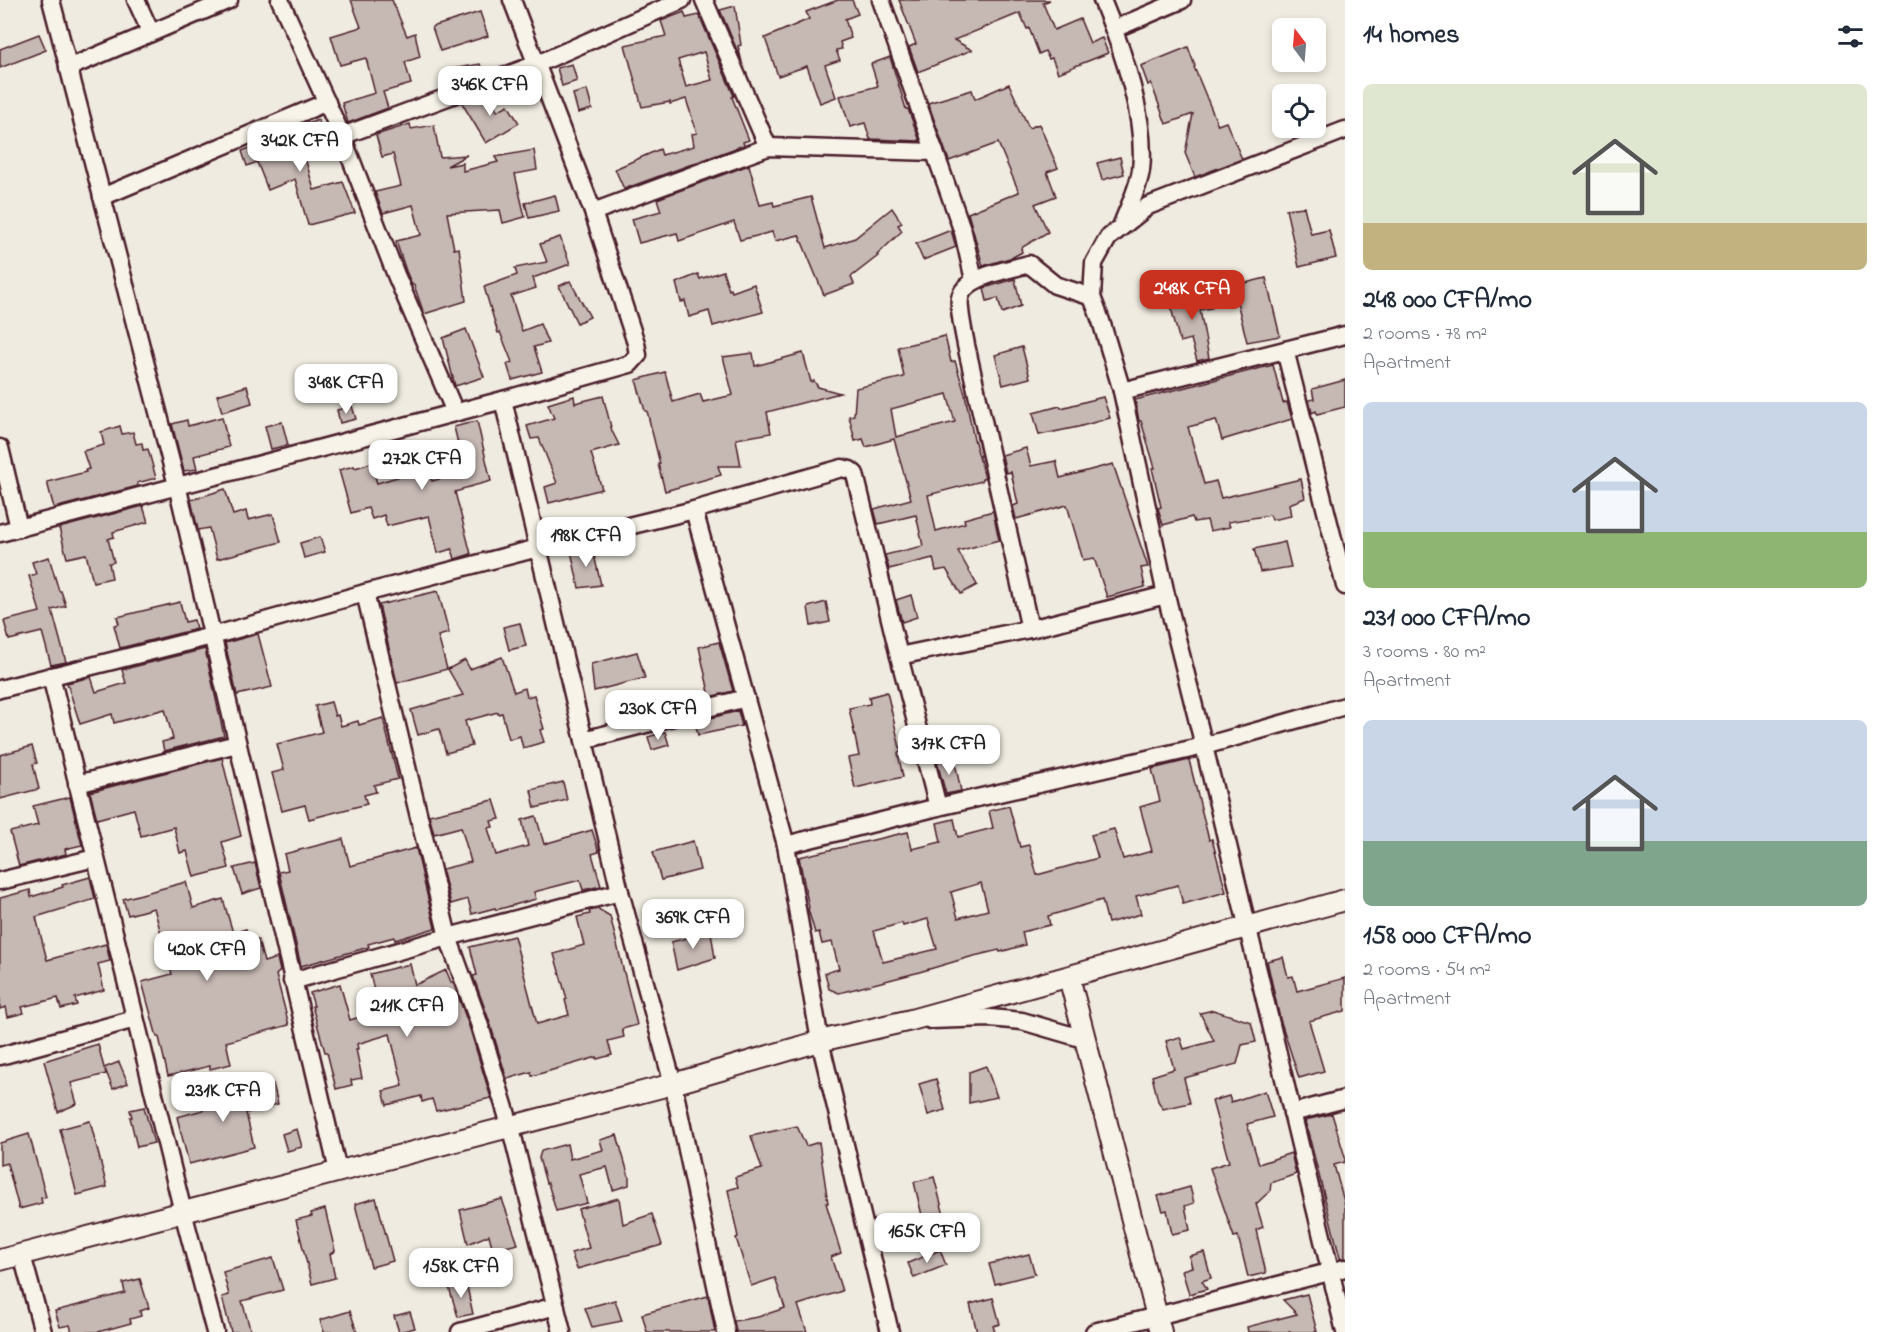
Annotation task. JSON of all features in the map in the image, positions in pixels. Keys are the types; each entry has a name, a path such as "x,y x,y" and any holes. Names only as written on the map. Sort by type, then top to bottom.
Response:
{"street":[{"path":"51,0 177,485 338,1171"},
{"path":"136,0 151,33"},
{"path":"68,68 229,0"},
{"path":"280,0 342,136 396,275 455,412"},
{"path":"0,533 503,400 630,364 638,355 636,343 593,212 512,0"},
{"path":"342,136 537,64 682,0"},
{"path":"704,0 768,147"},
{"path":"881,0 963,232 974,280"},
{"path":"1102,0 1133,88 1142,156 1137,186 1120,229"},
{"path":"1114,29 1182,0"},
{"path":"102,197 327,102"},
{"path":"1345,130 1148,206 1108,238 1094,263 1092,297 1122,391 1166,595 1292,1113 1338,1270 1345,1332"},
{"path":"593,212 768,147 935,152"},
{"path":"1030,629 966,345 959,300 964,288 974,280 1029,264 1055,285 1092,297"},
{"path":"1122,391 1345,335"},
{"path":"1285,350 1345,586"},
{"path":"503,400 620,892 673,1084 726,1332"},
{"path":"0,448 19,528"},
{"path":"0,689 212,636 538,548 694,510 842,468 855,474 938,807"},
{"path":"694,510 786,845 820,1041 890,1332"},
{"path":"365,593 448,937 479,1023 510,1125 562,1332"},
{"path":"899,656 1030,629 1166,595"},
{"path":"51,676 214,1332"},
{"path":"584,740 746,698"},
{"path":"786,845 938,807 1204,746 1345,706"},
{"path":"77,784 237,744"},
{"path":"0,881 95,858"},
{"path":"292,981 620,892"},
{"path":"0,1260 673,1084 820,1041 911,1020 1345,900"},
{"path":"1069,977 1158,1324"},
{"path":"911,1020 990,1018 1022,1021 1084,1039"},
{"path":"0,1056 135,1019"},
{"path":"1292,1113 1345,1099"},
{"path":"22,1255 43,1332"},
{"path":"1094,1332 1158,1324 1338,1270"},
{"path":"460,1332 555,1306"}],"building":[{"path":"351,0 392,0 407,36 415,33 420,57 405,62 411,84 383,92 388,108 348,123 342,103 375,93 366,58 340,65 331,36 361,27"},
{"path":"838,0 852,0 858,14 845,19 851,38 840,42 842,49 836,50 840,60 825,65 836,97 820,103 807,66 778,76 765,38 809,19 806,12"},
{"path":"899,0 1050,0 1043,3 1054,30 1080,19 1090,43 1102,38 1108,53 1058,73 1052,58 1049,59 1045,51 1039,54 1029,28 1027,29 1020,13 954,40 972,50 918,72 909,47 916,44"},
{"path":"735,6 741,45 738,46 742,62 720,10"},
{"path":"480,12 488,36 440,51 432,27"},
{"path":"684,12 686,18 699,15 734,96 732,97 749,140 743,142 744,145 624,189 615,169 660,149 662,155 694,146 692,134 697,133 686,99 670,104 670,102 642,107 625,45 666,36 661,21","holes":["704,52 712,80 686,87 678,60"]},
{"path":"39,34 46,50 0,68 0,49"},
{"path":"1188,47 1218,125 1226,122 1242,159 1195,177 1185,153 1193,114 1166,124 1151,83 1148,85 1141,66"},
{"path":"890,57 906,109 908,109 920,141 870,139 865,123 850,127 840,96 878,86 871,64"},
{"path":"480,64 483,73 451,85 446,70"},
{"path":"572,64 577,81 562,86 557,68"},
{"path":"1009,84 1029,128 1039,124 1058,168 1047,172 1056,196 1035,204 1048,232 1021,248 1022,252 1013,257 983,266 968,213 1019,192 998,143 949,161 928,103 972,90 975,99"},
{"path":"587,90 592,109 578,113 573,94"},
{"path":"490,92 497,111 508,105 519,123 486,143 462,103"},
{"path":"318,120 326,138 302,147 314,190 343,182 355,213 308,225 295,179 268,190 257,162 247,166 242,151"},
{"path":"410,124 411,129 434,125 440,157 467,155 447,166 463,163 463,171 498,162 495,157 534,150 537,170 515,174 525,217 503,223 500,210 447,213 454,249 459,248 466,301 424,314 396,241 421,235 413,205 383,213 375,192 401,186 393,154 382,157 376,135"},
{"path":"1120,157 1124,174 1102,180 1097,163"},
{"path":"749,165 760,205 773,202 774,206 811,197 825,248 855,238 892,208 902,223 898,225 902,231 878,256 851,277 854,284 824,295 799,235 775,241 772,232 740,240 734,222 679,241 677,233 639,243 632,219 661,211 657,199"},
{"path":"555,195 559,211 529,218 525,203"},
{"path":"1304,207 1311,234 1329,230 1336,258 1299,267 1286,209"},
{"path":"951,230 956,247 923,260 916,244"},
{"path":"560,237 570,264 533,278 536,288 511,296 522,331 540,324 548,343 534,347 542,372 512,380 507,364 512,362 500,332 498,333 484,287 517,275 515,268 547,262 540,244"},
{"path":"723,271 729,290 731,289 732,292 754,284 763,312 713,326 709,311 689,317 685,301 681,302 676,283 698,274 700,279"},
{"path":"1266,278 1280,336 1247,342 1233,286"},
{"path":"1015,279 1021,306 1002,313 998,298 987,301 984,288"},
{"path":"570,281 590,317 577,323 559,286"},
{"path":"1209,291 1212,308 1200,310 1209,358 1197,361 1191,339 1180,342 1169,300"},
{"path":"466,329 484,377 455,386 443,338"},
{"path":"945,336 951,362 955,361 965,394 985,478 982,481 928,495 936,531 965,523 964,519 993,511 999,540 958,551 977,585 961,594 946,569 936,571 933,558 889,569 885,555 923,546 916,515 878,524 874,509 911,499 894,439 866,447 863,439 855,441 849,416 854,415 856,388 904,377 898,347","holes":["947,394 955,422 896,437 891,409"]},
{"path":"1022,347 1030,378 1003,385 995,355"},
{"path":"753,353 755,366 803,353 811,382 814,381 818,387 840,393 767,412 771,433 736,439 741,466 718,466 721,475 665,491 647,411 645,411 636,380 665,372 673,402 700,394 703,402 733,395 723,357"},
{"path":"1273,365 1283,403 1287,402 1292,419 1222,440 1216,420 1188,427 1204,484 1216,481 1221,498 1301,479 1305,498 1289,504 1291,516 1272,520 1270,515 1228,522 1230,527 1210,531 1207,520 1194,522 1192,517 1163,525 1152,468 1155,468 1141,421 1139,421 1135,400"},
{"path":"1345,380 1345,407 1317,414 1316,411 1312,413 1309,400 1314,399 1312,389"},
{"path":"247,386 252,403 222,412 217,395"},
{"path":"574,396 575,403 603,396 612,431 619,445 591,453 602,489 549,503 545,487 557,483 539,438 531,439 527,426 554,418 548,404"},
{"path":"1103,397 1110,418 1039,435 1033,413"},
{"path":"352,406 356,419 340,423 337,410"},
{"path":"222,417 229,447 194,456 197,469 184,471 172,424 187,420 188,426"},
{"path":"477,421 491,481 455,492 471,554 455,559 452,549 438,553 429,516 387,526 384,515 372,519 368,508 351,513 339,470 371,463 377,483 404,475 399,451 424,445 432,481 465,472 454,427"},
{"path":"282,422 288,445 271,449 265,426"},
{"path":"120,426 122,434 133,432 136,444 142,443 143,450 148,449 156,478 137,483 138,486 54,508 47,482 86,472 85,470 89,469 83,451 104,445 101,432"},
{"path":"1026,448 1031,466 1056,461 1060,478 1113,464 1148,567 1141,568 1145,587 1107,597 1094,558 1083,560 1067,505 1016,519 1013,506 1018,504 1011,472 1006,473 1002,455"},
{"path":"225,489 233,515 246,511 248,520 273,514 281,542 217,559 209,528 198,530 191,500"},
{"path":"143,506 148,522 113,532 114,537 108,539 114,562 109,563 112,578 93,582 86,554 67,558 59,528"},
{"path":"320,537 325,552 304,558 300,543"},
{"path":"1285,542 1291,567 1260,572 1254,549"},
{"path":"592,546 601,585 579,588 571,551"},
{"path":"49,557 66,606 52,610 66,662 51,665 42,632 9,640 4,621 40,612 29,576 36,574 32,562"},
{"path":"438,591 449,633 438,636 447,669 397,683 379,605"},
{"path":"911,595 917,617 902,622 896,600"},
{"path":"180,602 185,622 194,620 196,629 120,648 114,625 119,624 117,617"},
{"path":"826,602 830,622 811,626 808,607"},
{"path":"520,623 526,646 509,650 503,627"},
{"path":"258,634 272,687 237,695 225,643"},
{"path":"719,642 733,691 710,697 699,647"},
{"path":"205,649 224,736 164,751 162,742 173,739 165,709 114,723 112,714 80,724 67,683 91,677 96,692 126,683 122,670"},
{"path":"637,652 645,678 594,691 591,664"},
{"path":"502,657 514,692 525,688 527,697 534,695 544,729 540,730 544,742 523,748 520,736 509,739 502,713 498,714 498,712 465,721 472,746 446,753 439,729 418,735 411,710 463,695 448,669 465,660 470,669"},
{"path":"887,692 901,752 898,753 903,777 855,788 848,758 859,756 849,708 870,704 869,697"},
{"path":"331,702 341,726 358,721 359,725 383,718 398,779 374,785 376,792 364,795 367,804 309,819 305,805 282,811 272,773 284,770 277,744 322,732 315,706"},
{"path":"738,711 742,726 698,735 695,722"},
{"path":"665,732 669,745 652,750 648,737"},
{"path":"32,746 37,763 33,764 39,789 0,799 0,755"},
{"path":"222,758 241,836 222,842 229,868 194,877 187,851 180,853 174,827 141,836 134,809 97,819 90,792"},
{"path":"954,758 961,791 946,794 937,762"},
{"path":"1189,760 1209,840 1212,839 1226,892 1183,904 1178,885 1136,896 1141,914 1108,923 1102,900 1048,916 1050,925 1022,932 1025,945 970,957 839,993 829,989 825,973 839,969 832,942 822,944 819,932 815,933 808,909 799,857 908,832 912,849 941,842 937,823 954,819 958,837 993,828 989,811 1009,806 1020,847 1029,845 1037,875 1098,858 1091,835 1114,829 1123,859 1152,851 1140,807 1160,801 1152,769","holes":["981,883 988,910 958,918 951,892","928,919 937,949 883,962 874,931"]},
{"path":"563,782 567,800 535,808 531,790"},
{"path":"70,797 82,845 65,849 66,854 19,866 10,832 38,825 33,806"},
{"path":"494,800 500,819 491,821 493,827 488,828 496,855 528,846 522,820 536,816 544,844 592,830 599,852 592,854 601,886 583,890 580,880 534,892 536,899 472,914 468,899 451,904 442,869 471,862 461,827 434,834 429,815"},
{"path":"343,839 350,866 416,848 435,928 395,940 394,937 368,944 369,947 301,966 279,872 288,870 284,854"},
{"path":"693,841 700,870 661,880 653,852"},
{"path":"255,863 261,888 242,894 234,868"},
{"path":"90,877 95,899 36,917 47,960 106,944 110,961 98,964 104,990 75,998 77,1005 61,1009 58,998 22,1007 24,1013 8,1017 6,1007 0,1009 0,898 30,890 31,897"},
{"path":"186,882 193,908 223,899 233,933 246,929 249,937 258,940 264,962 277,958 280,971 276,975 289,1025 226,1042 231,1064 210,1069 210,1066 168,1076 142,982 172,974 154,908 128,915 123,899"},
{"path":"598,909 610,916 637,1025 622,1029 624,1037 608,1041 612,1055 597,1059 597,1057 532,1076 531,1072 507,1079 473,976 477,975 470,947 514,936 537,1024 569,1015 565,1000 567,999 554,954 584,945 577,917 590,914 589,911"},
{"path":"711,932 715,958 677,970 671,942"},
{"path":"1283,957 1288,977 1293,976 1297,991 1345,978 1345,1011 1309,1021 1324,1071 1299,1078 1280,1019 1267,961"},
{"path":"410,964 415,985 446,970 453,982 469,1026 491,1098 436,1111 432,1099 422,1102 421,1096 387,1105 383,1091 403,1086 390,1034 357,1044 362,1078 351,1080 352,1085 336,1089 310,993 340,984 350,1020 379,1011 370,974"},
{"path":"1213,1010 1251,1022 1256,1042 1242,1045 1237,1064 1184,1078 1190,1103 1163,1109 1158,1101 1152,1076 1174,1069 1166,1041 1180,1037 1184,1049 1214,1041 1200,1013"},
{"path":"98,1044 104,1068 119,1062 128,1083 113,1089 105,1069 106,1074 71,1083 77,1104 58,1112 44,1061"},
{"path":"986,1066 997,1097 969,1103 969,1072"},
{"path":"235,1079 238,1093 273,1084 278,1104 246,1113 254,1147 189,1164 177,1117 203,1110 202,1105"},
{"path":"936,1079 945,1110 928,1115 919,1084"},
{"path":"1265,1091 1273,1117 1247,1124 1259,1164 1291,1153 1296,1174 1271,1183 1270,1191 1256,1204 1263,1227 1256,1230 1266,1273 1248,1277 1238,1236 1234,1237 1210,1168 1229,1162 1212,1101 1229,1096 1231,1102"},
{"path":"144,1107 154,1143 137,1147 130,1110"},
{"path":"1332,1114 1345,1157 1345,1162 1334,1165 1345,1205 1345,1258 1340,1258 1305,1120"},
{"path":"90,1121 107,1187 77,1195 60,1129"},
{"path":"797,1126 806,1146 819,1142 828,1203 826,1203 841,1253 831,1257 842,1291 798,1305 807,1332 736,1332 734,1321 758,1317 785,1308 775,1278 751,1286 736,1238 738,1237 728,1190 738,1187 735,1177 762,1169 751,1136"},
{"path":"297,1129 302,1147 287,1151 282,1134"},
{"path":"29,1134 46,1197 41,1198 42,1203 19,1209 7,1163 0,1165 0,1143"},
{"path":"617,1135 629,1177 629,1185 613,1190 607,1167 579,1174 587,1203 556,1211 539,1158 541,1151 567,1144 570,1159 603,1150 600,1140"},
{"path":"934,1177 946,1223 925,1228 914,1182"},
{"path":"1190,1187 1194,1203 1185,1206 1190,1230 1172,1234 1167,1210 1163,1211 1158,1196"},
{"path":"376,1198 393,1261 371,1267 355,1204"},
{"path":"619,1198 623,1224 652,1214 662,1245 577,1269 571,1253 589,1248 578,1209"},
{"path":"502,1199 518,1244 493,1250 489,1235 468,1244 460,1210"},
{"path":"325,1209 335,1251 330,1254 335,1278 312,1284 296,1220 312,1216 311,1213"},
{"path":"940,1250 946,1265 914,1278 908,1263"},
{"path":"1204,1252 1211,1278 1202,1281 1207,1289 1189,1294 1182,1270 1192,1267 1189,1256"},
{"path":"1029,1254 1035,1274 995,1284 989,1264"},
{"path":"273,1258 283,1290 242,1301 251,1332 231,1332 222,1297 229,1295 223,1272"},
{"path":"140,1279 149,1308 140,1311 141,1316 130,1319 131,1323 98,1332 72,1332 70,1325 60,1327 55,1311 125,1293 123,1283"},
{"path":"466,1282 473,1314 458,1317 448,1284"},
{"path":"1307,1294 1317,1332 1248,1332 1247,1327 1297,1314 1283,1300"},
{"path":"708,1296 715,1332 647,1332 642,1314"},
{"path":"993,1298 1000,1324 993,1326 995,1332 977,1332 970,1304"},
{"path":"615,1300 622,1321 592,1327 585,1308"},
{"path":"350,1311 357,1332 324,1332 320,1320"},
{"path":"410,1312 415,1328 399,1332 394,1316"}]}
